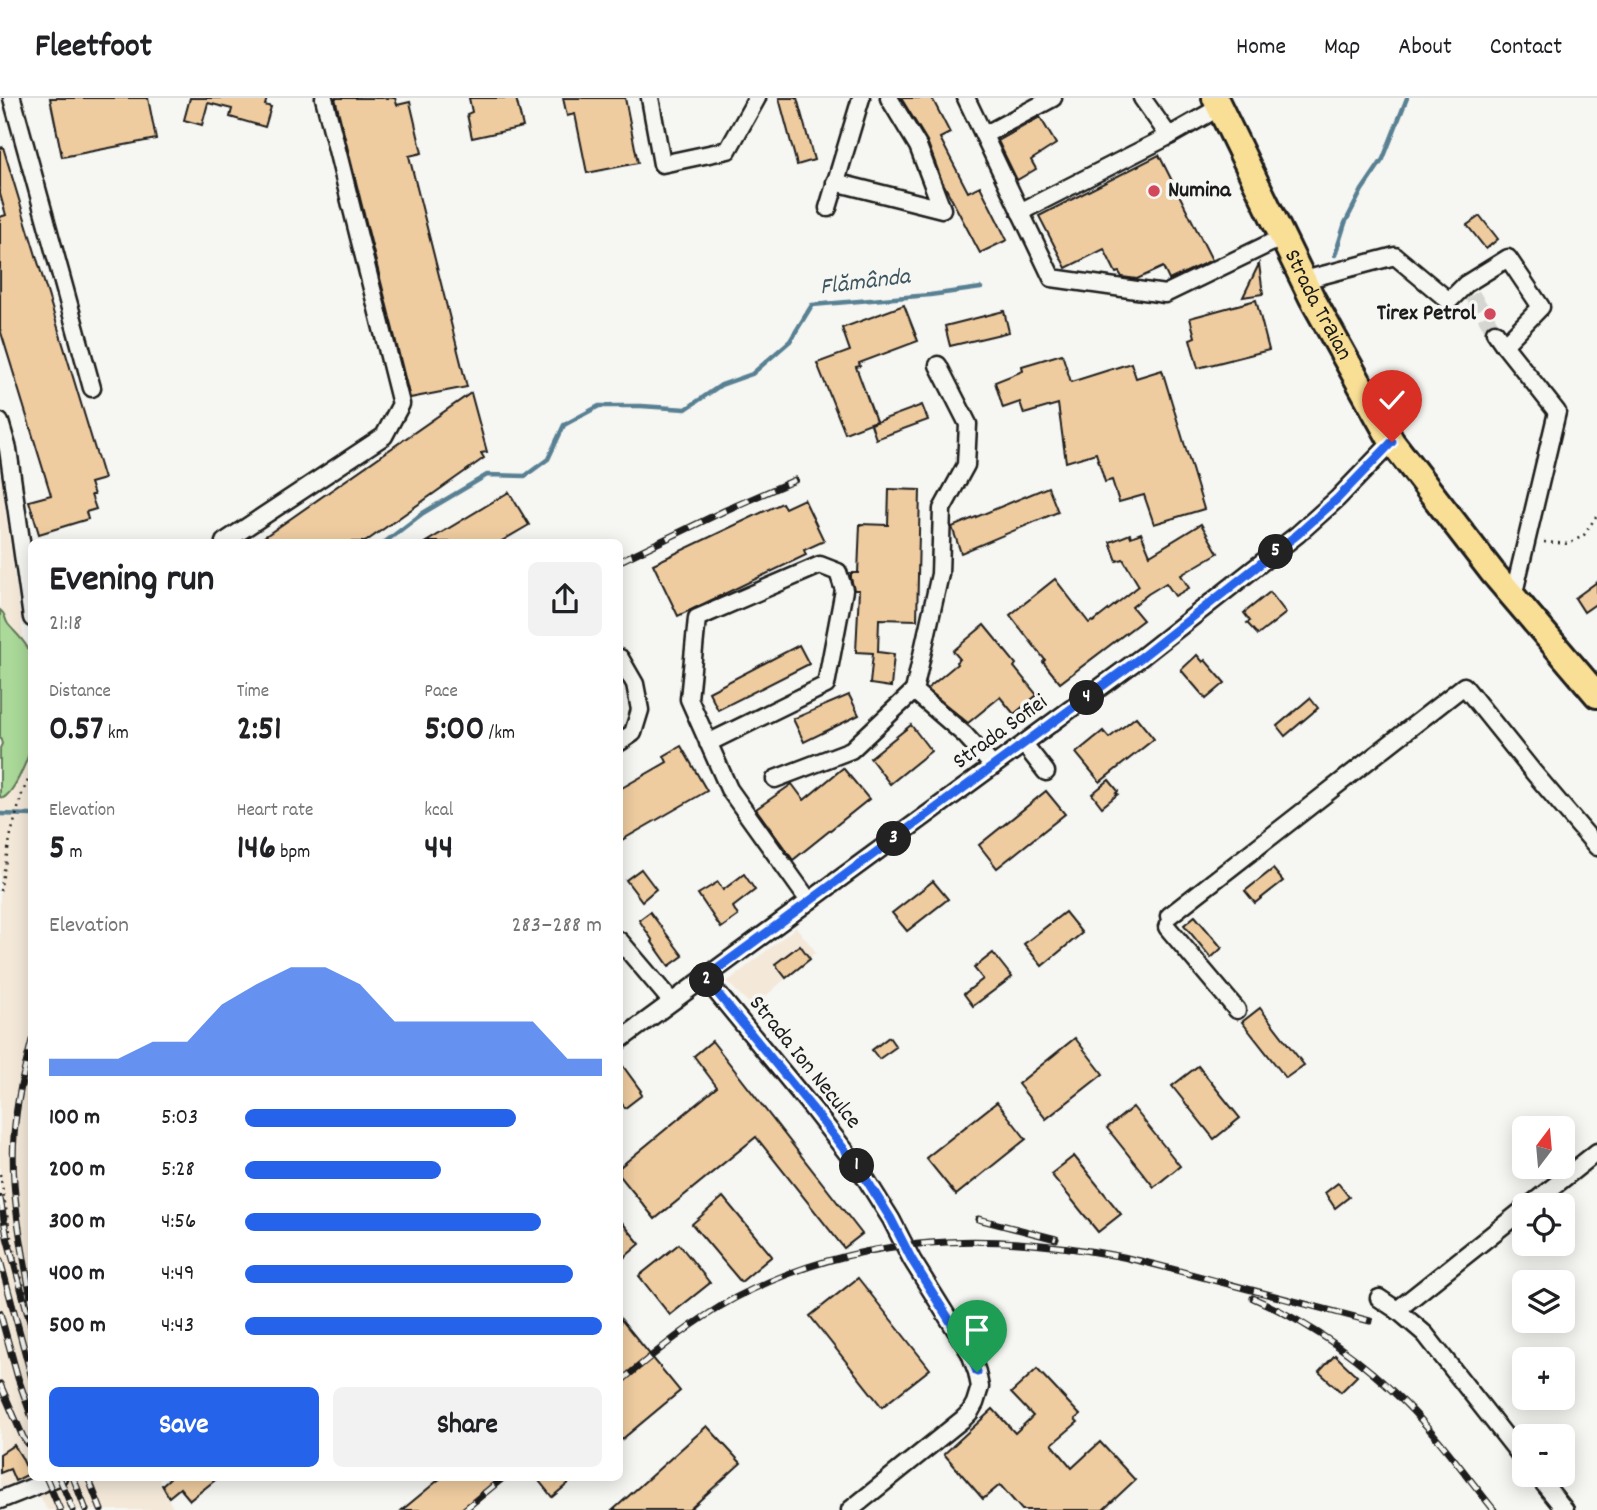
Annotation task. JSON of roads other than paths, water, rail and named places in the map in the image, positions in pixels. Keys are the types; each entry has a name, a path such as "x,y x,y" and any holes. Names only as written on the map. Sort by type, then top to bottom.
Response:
{"highway":[{"name":"Strada Trаian","path":"1217,102 1304,280 1392,442 1453,523 1597,695"}],"street":[{"path":"12,98 92,388"},
{"path":"229,539 384,436 401,404 324,98"},
{"path":"650,98 662,164 728,150 757,98"},
{"path":"828,208 861,98"},
{"path":"835,183 942,209 918,146 888,98"},
{"path":"966,98 1052,278 1165,294 1283,237"},
{"path":"984,135 1053,98"},
{"path":"1142,98 1169,136"},
{"path":"1020,212 1169,136 1217,102"},
{"path":"1304,280 1395,256 1449,301 1469,290 1508,258 1541,307 1499,339 1557,412 1513,597"},
{"path":"775,779 851,750 914,691 940,574 942,509 966,465 968,424 938,365"},
{"path":"0,422 8,449 28,590"},
{"name":"Strada Sofiei","path":"623,1038 1143,656 1298,534 1337,499 1392,442"},
{"path":"708,743 826,685 844,590 838,572 820,565 697,618 689,699 708,743 729,789 809,901"},
{"path":"623,663 635,684 640,710 633,733 623,740"},
{"path":"1237,1010 1168,922 1464,686 1597,847"},
{"path":"914,691 965,735 993,766"},
{"path":"1024,744 1046,772"},
{"path":"623,945 671,1001"},
{"name":"Strada Ion Neculce","path":"705,978 861,1171 970,1353 977,1372 980,1388 970,1412 850,1510"},
{"path":"1545,1193 1597,1152"},
{"path":"1397,1310 1512,1219"},
{"path":"1380,1298 1425,1334 1512,1445"},
{"path":"0,1500 48,1481"},
{"path":"1547,1487 1565,1510"}],"waterway":[{"name":"Flămânda","path":"1335,255 1345,223 1362,190 1383,159 1407,98"},
{"name":"Flămânda","path":"389,539 423,513 487,475 525,476 548,459 564,425 599,406 686,409 721,385 752,374 790,341 812,305 981,288"},
{"name":"Flămânda","path":"0,814 28,815"}],"tunnel":[{"path":"1472,295 1495,332"}],"railway":[{"path":"623,560 795,480"},
{"path":"28,1056 18,1099 13,1157 18,1220 28,1279"},
{"path":"0,1198 7,1237 28,1314"},
{"path":"978,1219 1056,1239"},
{"path":"623,1380 690,1327 754,1288 829,1261 910,1245 993,1242 1076,1249 1156,1265 1370,1321"},
{"path":"0,1260 28,1363"},
{"path":"1253,1298 1334,1343 1388,1387 1429,1429 1494,1510"},
{"path":"0,1313 28,1407"},
{"path":"0,1384 28,1444"},
{"path":"48,1481 60,1510"},
{"path":"61,1481 73,1510"},
{"path":"75,1481 86,1510"},
{"path":"90,1481 101,1510"},
{"path":"464,1510 499,1481"}],"place":[{"name":"Numina","path":"1154,191"},
{"name":"Tirex Petrol","path":"1490,314"}]}
